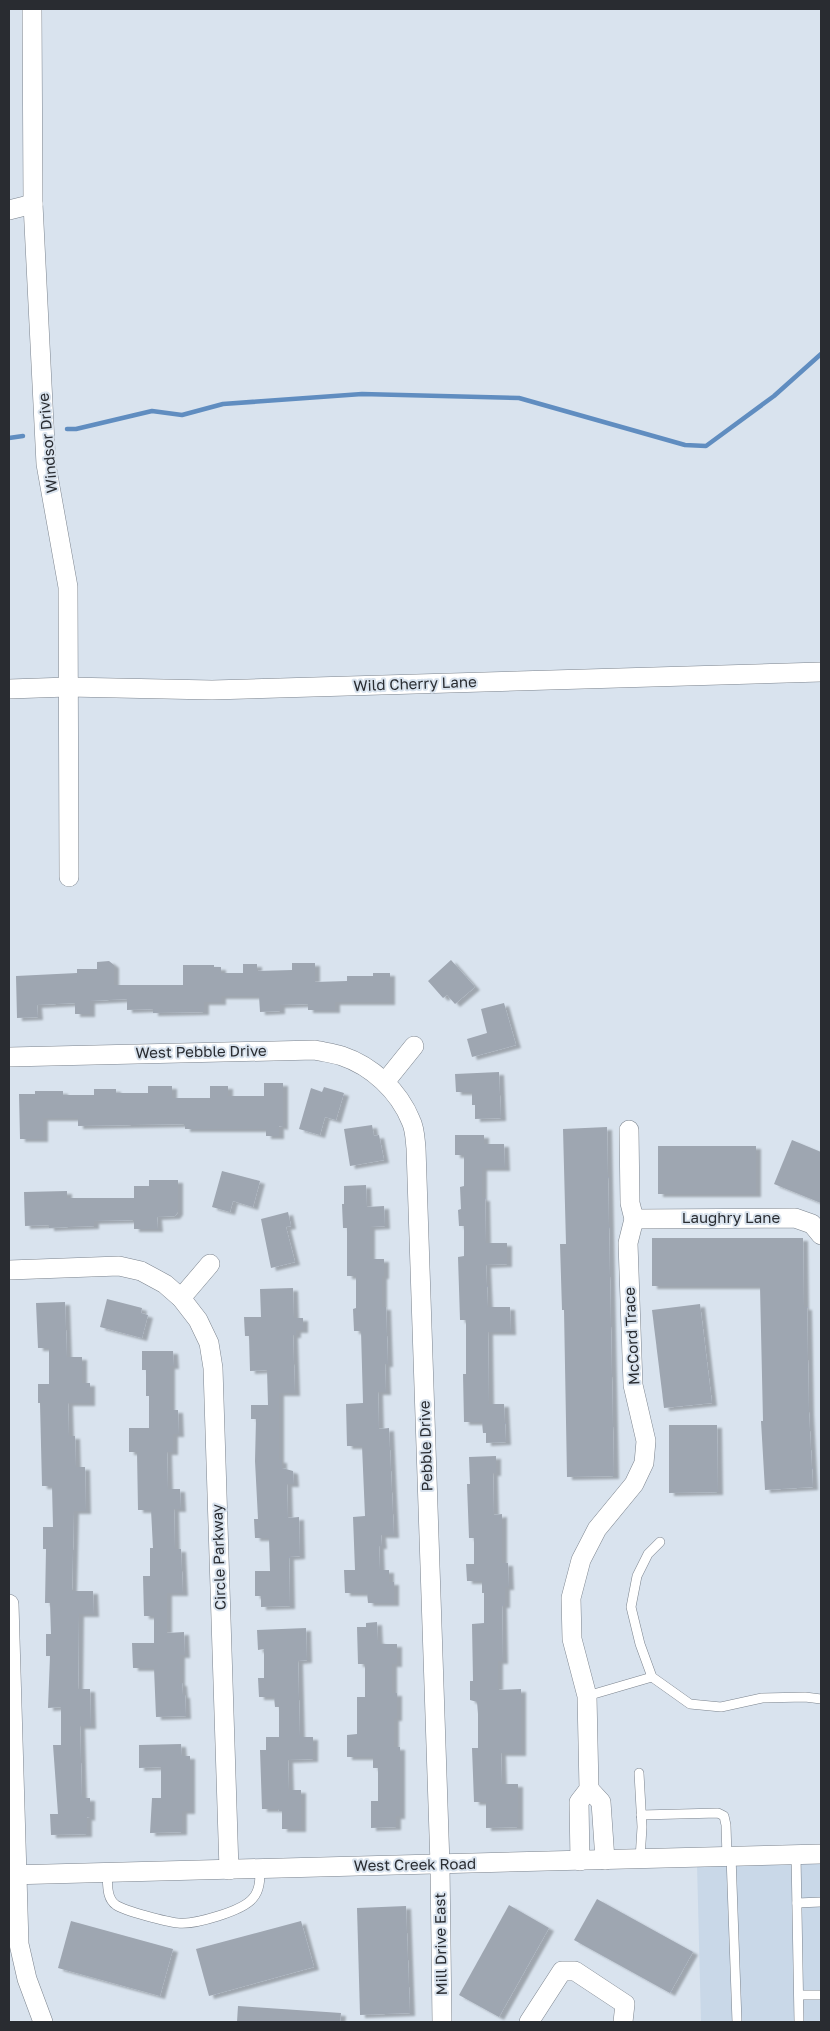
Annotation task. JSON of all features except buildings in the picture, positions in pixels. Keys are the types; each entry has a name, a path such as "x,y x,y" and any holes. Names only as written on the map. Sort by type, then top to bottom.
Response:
{"street":[{"name":"Windsor Drive","path":"32,9 33,204 46,464 68,588 69,877"},
{"path":"9,210 33,204"},
{"name":"Wild Cherry Lane","path":"9,689 68,687 212,690 821,672"},
{"path":"385,1082 414,1046"},
{"name":"West Pebble Drive","path":"9,1057 315,1050 341,1056 367,1068 385,1082"},
{"name":"Pebble Drive","path":"385,1082 400,1100 412,1122 416,1148 440,1865"},
{"name":"McCord Trace","path":"580,1861 579,1802 589,1789 587,1696 572,1639 571,1598 585,1552 597,1529 634,1484 644,1463 645,1456 646,1441 633,1385 628,1244 634,1219 630,1203 629,1130"},
{"name":"Laughry Lane","path":"634,1219 795,1218 812,1224 821,1235"},
{"path":"182,1298 210,1264"},
{"name":"Circle Parkway","path":"9,1270 119,1266 141,1270 165,1284 182,1298 198,1320 209,1343 213,1368 229,1870"},
{"path":"9,1604 13,1875 19,1944 27,1979 43,2022"},
{"path":"589,1789 601,1802 605,1860"},
{"name":"West Creek Road","path":"13,1875 821,1854"},
{"name":"Mill Drive East","path":"440,1865 442,2022"},
{"path":"529,2022 562,1971 575,1971 625,2004 624,2022"}],"lane":[{"path":"660,1542 648,1554 637,1576 631,1607 640,1644 652,1677 690,1704 721,1708 762,1698 805,1696 821,1699"},
{"path":"587,1696 652,1677"},
{"path":"639,1773 641,1815 640,1859"},
{"path":"641,1815 718,1813 724,1816 729,1856 737,2022"},
{"path":"796,1855 800,2022"},
{"path":"107,1873 108,1895 116,1905 153,1918 180,1923 211,1918 237,1909 252,1900 259,1888 260,1869"},
{"path":"797,1903 821,1902"},
{"path":"799,1995 821,1995"}],"shaded area":[{"path":"821,1862 821,2022 701,2022 697,1864"}],"waterway":[{"path":"67,429 76,429 152,411 182,415 223,404 362,394 519,398 685,445 706,446 774,396 821,354"},
{"path":"9,438 23,436"}]}
